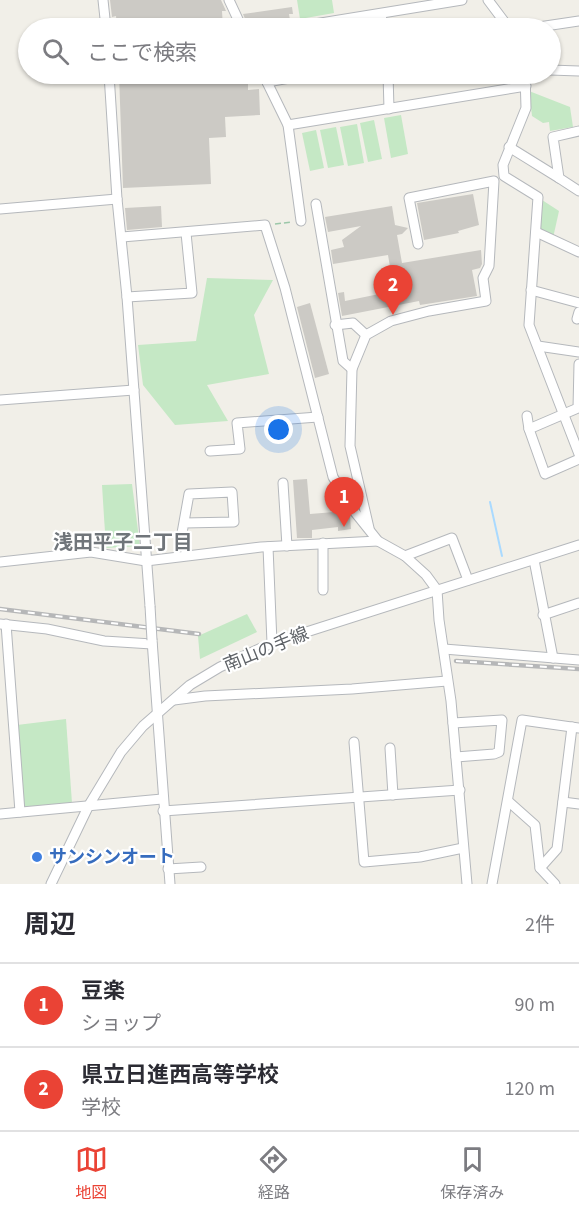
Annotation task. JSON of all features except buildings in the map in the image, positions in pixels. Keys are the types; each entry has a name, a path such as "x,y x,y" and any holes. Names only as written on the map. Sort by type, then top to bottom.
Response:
{"street":[{"path":"103,0 105,18"},
{"path":"229,0 237,18"},
{"path":"355,18 462,0"},
{"path":"488,0 502,18"},
{"path":"381,14 382,18"},
{"path":"561,24 579,21"},
{"path":"561,70 579,71"},
{"path":"110,84 170,884"},
{"path":"268,84 288,125 301,220"},
{"path":"388,84 389,109"},
{"path":"288,125 526,86 526,108 503,165 504,176 538,197 529,326 579,454"},
{"path":"559,178 553,137 579,131"},
{"path":"509,147 579,191"},
{"path":"370,530 350,446 352,369 366,335 391,321 429,311 486,301 483,278 489,266 494,181 409,198 418,244"},
{"path":"0,209 117,199"},
{"path":"316,204 335,325 343,361 352,369"},
{"path":"122,237 265,225 285,288 333,477 354,511 378,541 405,556 426,575 437,590 460,790 467,884"},
{"path":"536,232 579,252"},
{"path":"127,297 192,293 186,233"},
{"path":"531,290 579,303"},
{"path":"335,325 353,323 366,335"},
{"path":"538,346 579,352"},
{"path":"530,429 578,408 579,364"},
{"path":"0,400 134,390"},
{"path":"527,416 545,474 579,459"},
{"path":"210,451 240,449 237,423 318,417"},
{"path":"283,483 287,546"},
{"path":"184,523 234,522 231,492 189,494 182,533 187,555"},
{"path":"405,556 452,538 468,580"},
{"path":"0,562 91,552 146,561 268,547 378,541"},
{"path":"323,543 324,590"},
{"name":"南山の手線","path":"51,884 89,805 121,752 143,726 190,685 220,667 272,643 579,545"},
{"path":"268,547 272,643"},
{"path":"534,560 553,658"},
{"path":"543,615 579,603"},
{"path":"20,812 3,624 47,629 104,641 152,642"},
{"path":"444,649 579,660"},
{"path":"172,700 447,681"},
{"path":"453,723 502,720 499,752 456,757"},
{"path":"492,884 522,720 577,727 568,759 557,849 540,868"},
{"path":"354,742 364,862 420,857 463,848"},
{"path":"390,748 393,795"},
{"path":"568,759 579,761"},
{"path":"163,811 460,790"},
{"path":"0,814 162,798"},
{"path":"508,801 535,825 540,868 555,884"},
{"path":"563,802 579,804"},
{"path":"168,869 201,867"}],"path":[{"path":"265,225 289,222"}],"green space":[{"path":"297,0 332,0 334,13 300,18"},
{"path":"529,91 570,107 573,127 550,131 549,122 543,123 532,116"},
{"path":"401,115 408,154 391,158 384,118"},
{"path":"374,120 382,159 368,162 360,123"},
{"path":"357,124 364,163 348,166 340,127"},
{"path":"336,127 344,165 328,168 320,130"},
{"path":"316,130 324,168 310,171 302,133"},
{"path":"539,198 559,211 553,238 537,231"},
{"path":"207,278 273,280 254,315 269,374 207,385 228,421 175,425 143,385 138,345 196,341"},
{"path":"132,484 140,546 106,548 102,485"},
{"path":"247,614 257,632 200,659 198,636"},
{"path":"66,719 72,803 27,808 23,806 17,725"}],"waterway":[{"path":"490,502 502,556"}],"railway":[{"path":"0,609 199,634"},
{"path":"456,661 579,669"}],"place":[{"name":"県立日進西高等学校","path":"393,315"},
{"name":"豆楽","path":"344,527"},
{"name":"サンシンオート","path":"37,857"}],"district":[{"name":"浅田平子二丁目","path":"123,542"}]}
